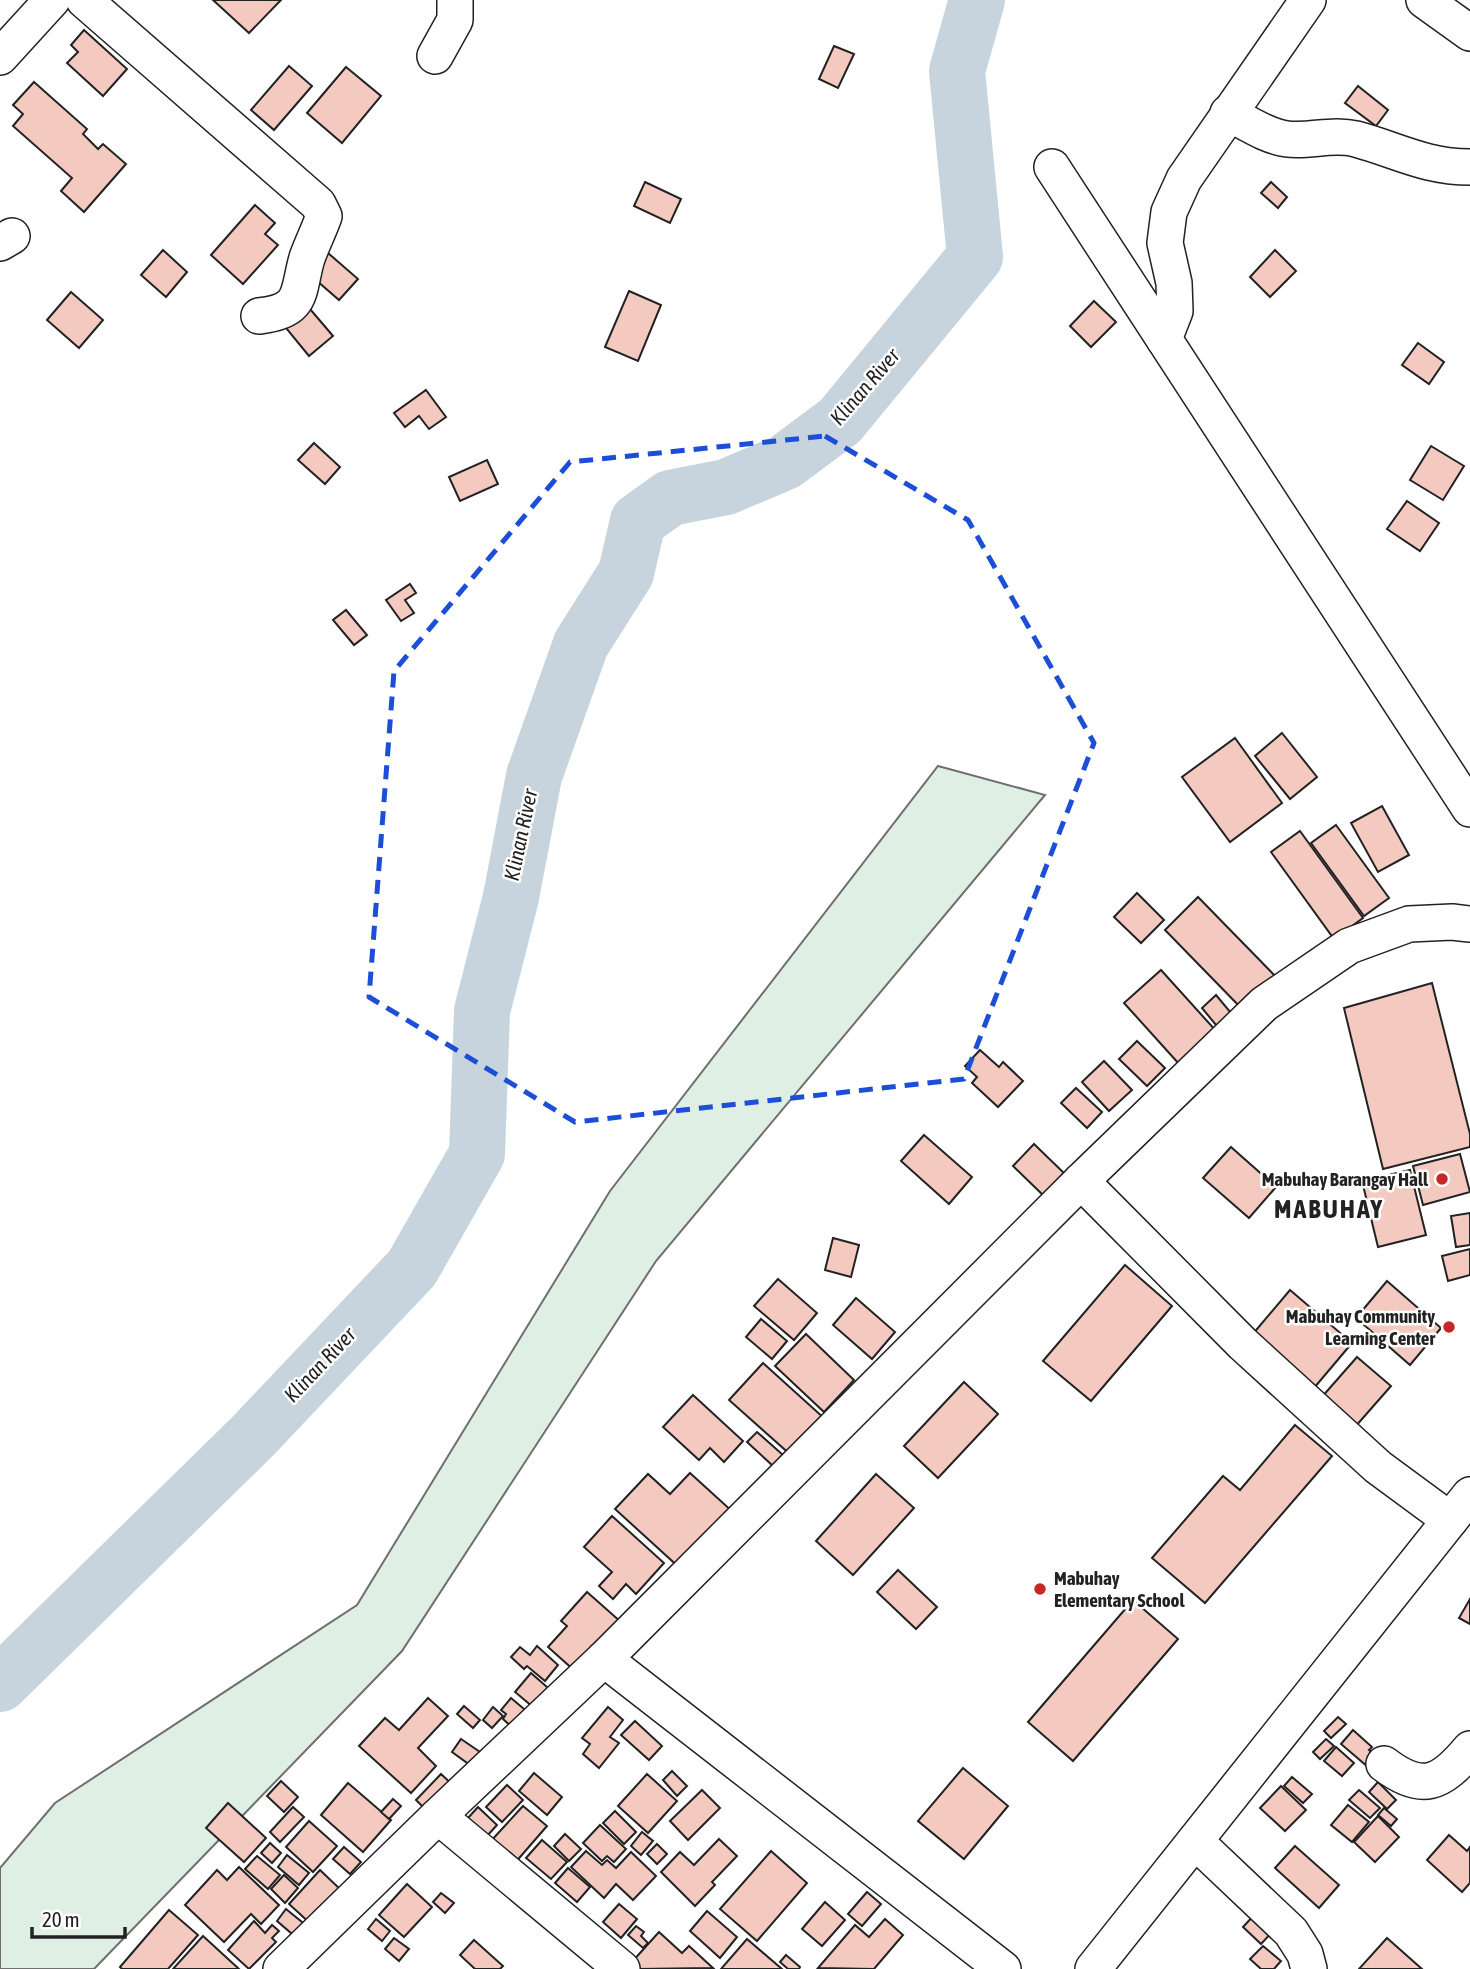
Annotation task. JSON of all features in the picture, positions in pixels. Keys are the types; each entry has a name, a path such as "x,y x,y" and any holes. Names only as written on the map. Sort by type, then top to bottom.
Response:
{"street":[{"path":"0,57 52,0"},
{"path":"84,0 318,204 324,216 307,259 300,293 288,307 274,314 258,316"},
{"path":"435,56 455,20 455,0"},
{"path":"1164,339 1175,311 1174,283 1165,243 1169,212 1184,179 1308,0"},
{"path":"1424,0 1470,33"},
{"path":"1228,113 1273,136 1289,139 1333,135 1355,139 1423,162 1470,167"},
{"path":"1052,166 1470,809"},
{"path":"281,1969 604,1659 1081,1181 1264,1004 1349,946 1409,924 1470,924"},
{"path":"1081,1181 1243,1344 1378,1467 1460,1507 1093,1969"},
{"path":"604,1659 1003,1969"},
{"path":"1384,1764 1401,1777 1421,1783 1438,1779 1453,1770 1470,1749"},
{"path":"438,1816 622,1969"},
{"path":"1195,1841 1292,1932 1305,1954 1309,1969"}],"highlighted area":[{"path":"825,436 968,520 1094,743 964,1079 575,1122 369,997 394,671 570,462"}],"green space":[{"path":"938,766 1045,795 656,1261 402,1651 94,1969 0,1969 0,1868 55,1803 357,1605 610,1191"}],"building":[{"path":"213,0 281,0 249,33"},
{"path":"84,30 127,69 103,96 67,63 78,52 71,45"},
{"path":"834,46 854,54 838,88 819,79"},
{"path":"289,66 312,86 274,130 251,110"},
{"path":"346,67 381,96 342,143 307,113"},
{"path":"34,82 87,129 83,134 98,149 103,144 126,164 84,212 61,191 72,178 13,126 23,114 13,105"},
{"path":"1358,86 1388,110 1376,126 1345,103"},
{"path":"645,182 681,199 670,223 634,206"},
{"path":"1271,182 1287,197 1278,208 1261,193"},
{"path":"255,205 275,223 265,234 278,245 243,284 211,255"},
{"path":"163,250 187,272 166,297 141,275"},
{"path":"1275,250 1296,271 1270,297 1250,277"},
{"path":"328,253 358,279 339,300 309,274"},
{"path":"629,291 661,305 638,361 605,347"},
{"path":"71,292 103,320 79,348 47,320"},
{"path":"1094,301 1116,322 1091,347 1070,326"},
{"path":"310,309 333,336 309,356 286,328"},
{"path":"1418,343 1444,362 1429,384 1402,365"},
{"path":"426,390 446,417 429,429 419,416 405,427 394,413"},
{"path":"314,443 340,467 325,484 298,460"},
{"path":"1431,446 1464,466 1443,500 1410,480"},
{"path":"487,460 498,484 460,501 449,477"},
{"path":"1407,501 1439,523 1420,551 1387,529"},
{"path":"410,584 416,593 405,600 414,613 401,621 386,600"},
{"path":"346,610 367,635 354,645 333,620"},
{"path":"1282,733 1317,777 1290,799 1255,756"},
{"path":"1235,738 1282,803 1230,842 1182,777"},
{"path":"1382,806 1409,855 1378,872 1351,823"},
{"path":"1336,825 1389,898 1364,916 1311,843"},
{"path":"1300,831 1363,918 1334,939 1271,852"},
{"path":"1137,893 1164,920 1141,943 1114,917"},
{"path":"1198,897 1281,982 1247,1014 1165,930"},
{"path":"1161,970 1217,1032 1180,1065 1124,1003"},
{"path":"1432,983 1470,1134 1470,1147 1383,1169 1344,1008"},
{"path":"1216,995 1236,1019 1221,1031 1202,1008"},
{"path":"1137,1041 1165,1068 1147,1086 1119,1059"},
{"path":"980,1050 999,1067 1003,1062 1023,1081 998,1107 972,1083 977,1077 965,1066"},
{"path":"1104,1061 1132,1090 1109,1111 1082,1082"},
{"path":"1076,1088 1102,1112 1087,1128 1061,1103"},
{"path":"924,1135 972,1177 949,1204 901,1161"},
{"path":"1034,1144 1066,1175 1045,1197 1013,1166"},
{"path":"1231,1147 1276,1187 1249,1218 1203,1178"},
{"name":"Mabuhay Barangay Hall","path":"1460,1154 1470,1192 1423,1205 1413,1166"},
{"path":"1410,1170 1426,1235 1378,1247 1362,1181"},
{"path":"1470,1213 1470,1245 1456,1247 1451,1216"},
{"path":"833,1238 859,1245 851,1277 825,1270"},
{"path":"1470,1249 1470,1275 1448,1281 1442,1256"},
{"path":"1125,1265 1172,1306 1091,1401 1043,1361"},
{"path":"778,1279 817,1313 794,1340 754,1306"},
{"path":"1387,1281 1441,1328 1410,1365 1356,1318"},
{"path":"1290,1290 1352,1343 1314,1388 1252,1335"},
{"path":"856,1298 895,1332 872,1359 833,1325"},
{"path":"761,1319 787,1341 772,1359 746,1337"},
{"path":"806,1334 854,1380 824,1412 775,1366"},
{"path":"1357,1357 1391,1386 1355,1427 1321,1398"},
{"path":"763,1363 825,1419 792,1456 729,1400"},
{"path":"964,1382 998,1414 938,1478 904,1446"},
{"path":"693,1395 743,1441 724,1462 710,1448 699,1460 663,1427"},
{"path":"1295,1425 1332,1456 1205,1603 1152,1558 1223,1476 1240,1490"},
{"path":"757,1432 783,1455 773,1466 747,1442"},
{"path":"690,1473 734,1513 682,1570 615,1509 648,1474 670,1494"},
{"path":"876,1474 914,1508 853,1575 816,1541"},
{"path":"612,1516 664,1563 636,1594 626,1584 613,1599 599,1586 612,1572 584,1547"},
{"path":"898,1570 937,1607 916,1629 877,1592"},
{"path":"587,1592 621,1622 576,1672 548,1647 567,1626 561,1621"},
{"path":"1470,1599 1470,1624 1459,1618"},
{"path":"1133,1600 1178,1639 1073,1761 1028,1722"},
{"path":"537,1646 558,1665 545,1681 527,1666 524,1669 511,1657 520,1647 530,1655"},
{"path":"531,1673 555,1694 539,1712 515,1692"},
{"path":"428,1698 448,1716 418,1748 436,1766 411,1793 359,1746 385,1718 399,1730"},
{"path":"511,1698 530,1714 515,1730 503,1719 506,1714 501,1710"},
{"path":"464,1706 480,1720 473,1728 457,1714"},
{"path":"493,1707 503,1716 492,1728 483,1720"},
{"path":"608,1707 623,1720 610,1737 619,1743 599,1768 583,1754 590,1744 582,1738"},
{"path":"1338,1717 1346,1724 1331,1738 1324,1731"},
{"path":"635,1721 662,1746 649,1760 621,1735"},
{"path":"1353,1730 1372,1747 1369,1750 1377,1757 1368,1767 1341,1744"},
{"path":"461,1739 480,1752 470,1765 452,1752"},
{"path":"1326,1739 1334,1746 1320,1759 1313,1752"},
{"path":"1336,1747 1354,1763 1342,1776 1324,1761"},
{"path":"963,1768 1008,1806 964,1859 918,1821"},
{"path":"672,1771 687,1786 677,1796 663,1780"},
{"path":"534,1773 562,1797 547,1815 519,1791"},
{"path":"441,1774 455,1787 430,1814 416,1800"},
{"path":"647,1774 677,1801 648,1833 618,1806"},
{"path":"1292,1777 1312,1794 1303,1803 1284,1786"},
{"path":"281,1781 298,1797 284,1812 267,1796"},
{"path":"1378,1782 1396,1800 1387,1809 1369,1792"},
{"path":"348,1783 391,1820 363,1852 321,1815"},
{"path":"507,1785 523,1800 502,1822 486,1807"},
{"path":"1281,1786 1306,1810 1285,1831 1260,1808"},
{"path":"702,1790 720,1808 688,1840 670,1821"},
{"path":"1359,1790 1380,1808 1370,1818 1349,1800"},
{"path":"393,1799 401,1806 389,1819 381,1812"},
{"path":"228,1803 266,1838 244,1862 206,1828"},
{"path":"1348,1805 1369,1822 1352,1842 1331,1825"},
{"path":"523,1806 547,1826 514,1864 490,1842"},
{"path":"293,1807 304,1817 280,1842 270,1832"},
{"path":"478,1807 497,1825 477,1847 458,1829"},
{"path":"1384,1808 1397,1819 1391,1826 1378,1815"},
{"path":"615,1811 636,1832 624,1844 603,1823"},
{"path":"1378,1816 1399,1837 1375,1862 1354,1842"},
{"path":"309,1821 337,1846 313,1872 286,1847"},
{"path":"600,1825 626,1849 614,1862 607,1856 602,1861 583,1843"},
{"path":"642,1832 653,1841 641,1855 631,1846"},
{"path":"565,1834 581,1849 569,1861 554,1846"},
{"path":"1449,1835 1467,1851 1470,1847 1470,1883 1462,1892 1427,1860"},
{"path":"719,1839 737,1856 712,1882 715,1885 695,1906 661,1872 680,1852 694,1865"},
{"path":"542,1840 567,1862 551,1879 526,1858"},
{"path":"270,1843 281,1853 272,1863 261,1853"},
{"path":"657,1844 667,1854 657,1864 647,1854"},
{"path":"1295,1846 1339,1885 1319,1908 1275,1868"},
{"path":"344,1847 361,1862 350,1874 333,1859"},
{"path":"586,1851 602,1865 607,1860 616,1868 631,1852 656,1876 633,1900 616,1884 604,1898 571,1867"},
{"path":"771,1851 807,1883 757,1941 720,1909"},
{"path":"287,1855 309,1873 299,1885 278,1867"},
{"path":"257,1856 280,1875 268,1889 245,1869"},
{"path":"239,1867 279,1905 261,1924 251,1914 224,1942 185,1905 217,1870 227,1880"},
{"path":"568,1868 590,1887 577,1902 555,1883"},
{"path":"320,1870 342,1891 312,1925 289,1904"},
{"path":"284,1875 298,1888 285,1903 271,1889"},
{"path":"407,1884 432,1907 404,1937 379,1915"},
{"path":"867,1892 881,1904 862,1926 848,1914"},
{"path":"441,1893 454,1903 445,1913 433,1902"},
{"path":"825,1902 845,1920 822,1946 802,1929"},
{"path":"619,1904 637,1919 621,1938 603,1922"},
{"path":"286,1909 308,1927 298,1939 277,1921"},
{"path":"169,1910 198,1935 168,1969 122,1969 120,1967"},
{"path":"707,1911 737,1937 720,1958 690,1931"},
{"path":"1256,1913 1274,1930 1261,1944 1243,1927"},
{"path":"376,1919 390,1931 382,1941 368,1929"},
{"path":"885,1919 903,1935 874,1969 818,1968 855,1925 869,1937"},
{"path":"254,1921 265,1933 272,1925 279,1931 272,1938 276,1942 249,1969 228,1950"},
{"path":"636,1926 644,1932 641,1936 648,1943 643,1948 628,1935"},
{"path":"659,1932 682,1953 689,1946 713,1968 638,1969 631,1963"},
{"path":"203,1936 239,1969 173,1969"},
{"path":"394,1938 409,1949 399,1961 385,1949"},
{"path":"1387,1938 1422,1969 1359,1969"},
{"path":"747,1939 782,1969 721,1969"},
{"path":"474,1940 503,1966 500,1969 475,1969 460,1955"},
{"path":"1263,1946 1281,1961 1274,1969 1261,1969 1250,1959"},
{"path":"786,1955 799,1969 788,1969 780,1962"}],"waterway":[{"name":"Klinan River","path":"0,1684 253,1436 412,1268 477,1154 482,1011 511,897 534,776 581,644 626,573 638,521 670,498 726,487 785,462 840,421 975,257 957,71 977,0"}],"place":[{"name":"Mabuhay Barangay Hall","path":"1442,1179"},
{"name":"Mabuhay Community Learning Center","path":"1449,1327"},
{"name":"Mabuhay Elementary School","path":"1040,1589"}],"district":[{"name":"MABUHAY","path":"1329,1209"}]}
